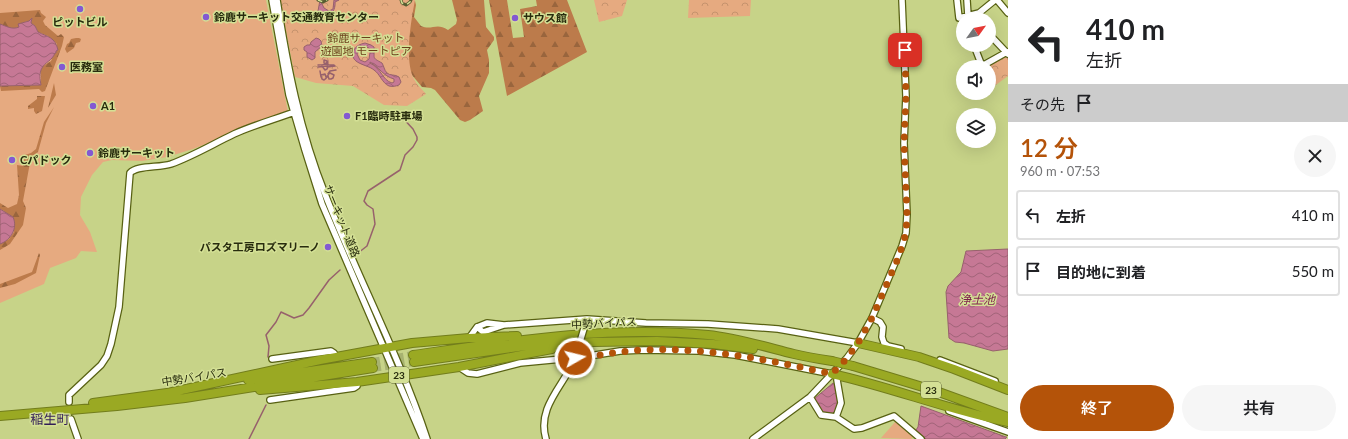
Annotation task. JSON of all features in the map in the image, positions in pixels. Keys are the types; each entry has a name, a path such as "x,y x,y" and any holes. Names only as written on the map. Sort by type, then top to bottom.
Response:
{"highway":[{"name":"中勢バイパス","path":"796,354 713,344 638,341 577,348 525,346 413,358 555,337 635,332 709,335 853,366 936,391 1008,417"},
{"path":"387,348 412,343 469,338 555,337"},
{"path":"858,343 919,357 1008,390"},
{"name":"23","path":"163,394 336,356 387,348"},
{"name":"23","path":"220,392 254,391 358,382 577,348"},
{"name":"中勢バイパス","path":"0,416 117,406 220,392 372,365 19,414"},
{"path":"834,377 864,381 929,401 1008,422"}],"street":[{"name":"サーキット道路","path":"272,0 285,76 297,112 322,204 399,375"},
{"name":"サーキット道路","path":"277,0 297,112"},
{"path":"753,439 810,397 834,377 858,343 872,318 899,256 906,233 907,214 904,143 906,96 902,0"},
{"path":"957,0 958,12"},
{"path":"966,12 967,0"},
{"path":"980,12 996,0 1008,13"},
{"path":"977,52 982,66 1007,53 996,41"},
{"path":"69,402 69,395 104,360 114,332 120,294 130,173 136,169 169,164 235,134 297,112"},
{"path":"872,318 882,324 884,330 882,340 888,346 950,363 1008,386"},
{"path":"469,338 477,327 487,323 504,325 587,319 646,323 708,324 778,329 858,343"},
{"path":"546,439 544,432 544,421 547,406 575,358 585,325"},
{"path":"272,359 331,351 336,356"},
{"path":"459,367 468,372 477,374 520,363 575,358 620,351 699,351 735,355 834,377"},
{"path":"399,375 423,439"},
{"path":"399,375 427,439"},
{"path":"834,377 841,402 836,417"},
{"path":"270,400 354,388 357,386 358,382"},
{"path":"810,397 821,415 836,417 854,429 894,416 921,439"},
{"path":"949,411 1008,432"},
{"path":"71,419 78,439"}],"green space":[{"name":"鈴鹿サーキット","path":"0,0 266,0 288,112 193,149 167,157 142,161 112,160 103,162 92,175 81,197 80,215 90,232 97,252 81,251 76,258 50,268 44,284 0,303"},
{"name":"鈴鹿サーキット 遊園地 モートピア","path":"280,0 415,0 409,40 409,62 414,79 426,94 407,106 384,105 353,86 316,83 295,77"},
{"path":"400,0 415,1 416,5 414,17 421,26 428,28 440,27 448,30 456,24 457,20 452,0 484,0 486,27 494,37 494,40 487,50 489,73 479,96 483,111 470,120 465,122 460,120 435,90 422,87 405,64"},
{"path":"489,0 507,0 513,38 524,37 520,9 537,6 536,0 567,0 587,52 507,96"},
{"path":"594,0 627,0 622,16 599,22"},
{"path":"689,0 751,0 750,16 688,18"},
{"path":"40,10 46,17 43,21 45,25 58,36 61,34 64,37 45,91 42,92 39,89 1,91 0,86 41,85 41,70 43,66 51,61 57,44 48,36 38,32 35,26 31,23 32,18 29,22 19,24 19,28 10,28 0,25 0,13"},
{"path":"71,39 81,39 80,42 76,43 74,48 67,53 65,49 67,44"},
{"path":"1003,56 1008,58 1008,76 996,85 996,60"},
{"path":"54,83 56,95 48,108"},
{"path":"37,96 45,96 42,111 36,114 34,108 28,109 28,106 37,99"},
{"path":"54,107 46,123 38,152 31,157 23,201 26,208 23,225 10,244 0,250 0,244 9,239 14,232 4,211 0,209 0,203 8,208 17,204 19,195 17,165 23,166 25,155 36,149 44,122"},
{"path":"39,253 40,255 36,273 15,284 0,288 0,284 32,272"},
{"path":"896,421 913,437 911,439 881,438"}],"water":[{"path":"320,0 324,8 329,11 333,9 334,0 339,0 335,2 335,6 332,12 325,15 318,11"},
{"path":"32,18 31,23 35,26 38,32 53,40 58,50 41,70 41,85 0,86 0,24 16,28 19,27 18,24 29,21"},
{"path":"316,38 321,41 322,46 315,52 315,58 312,60 307,57 307,52 304,50 304,47 310,45"},
{"path":"365,43 374,47 375,58 382,63 387,73 399,77 401,82 399,85 389,86 374,70 356,61 353,55 354,50 357,46","holes":["364,46 369,48 370,52 369,59 365,62 360,60 357,54 359,49","370,62 376,66 387,76 394,79 394,82 389,82"]},
{"path":"0,209 13,217 15,225 10,237 0,244"},
{"name":"浄土池","path":"1008,249 1008,349 993,351 955,342 949,338 946,292 948,286 961,272 966,251"},
{"path":"833,383 835,384 839,404 835,414 821,411 814,399"},
{"path":"921,406 1007,437 1005,439 926,439 916,430 918,427"}],"waterway":[{"path":"318,65 324,65 326,64 327,64 328,63 324,60 324,63 325,64 326,64 328,64"},
{"path":"328,61 326,63 328,65 334,65"},
{"path":"322,66 325,70 328,67"},
{"path":"318,67 327,66"},
{"path":"327,67 335,66"},
{"path":"328,74 330,71 336,70"},
{"path":"320,71 321,77"},
{"path":"321,76 324,80 330,73 334,75 331,79 329,79 328,76"},
{"path":"321,75 325,74 326,77"},
{"path":"358,253 367,246 375,224 373,209 364,201 368,191 400,170 405,155 413,147 417,140 413,129 399,114"},
{"path":"268,357 269,346 266,335 276,322 281,312 294,318 303,315 329,280 340,270"},
{"path":"249,439 266,405"}],"tunnel":[{"path":"372,362 413,355"},
{"path":"373,368 414,362"}],"railway":[{"path":"318,0 323,2 327,0"},
{"path":"401,0 402,3 406,5 411,0"}],"place":[{"name":"ピットビル","path":"80,9"},
{"name":"鈴鹿サーキット交通教育センター","path":"206,17"},
{"name":"サウス館","path":"515,18"},
{"name":"医務室","path":"62,67"},
{"name":"A1","path":"93,106"},
{"name":"F1臨時駐車場","path":"347,116"},
{"name":"鈴鹿サーキット","path":"90,153"},
{"name":"Cパドック","path":"12,160"},
{"name":"パスタ工房ロズマリーノ","path":"328,247"}],"district":[{"name":"稲生町","path":"50,419"}],"route":[{"path":"575,358 635,350 699,351 735,355 832,374 847,358 858,343 872,318 899,256 906,233 907,214 904,169 906,115 905,50"}]}
